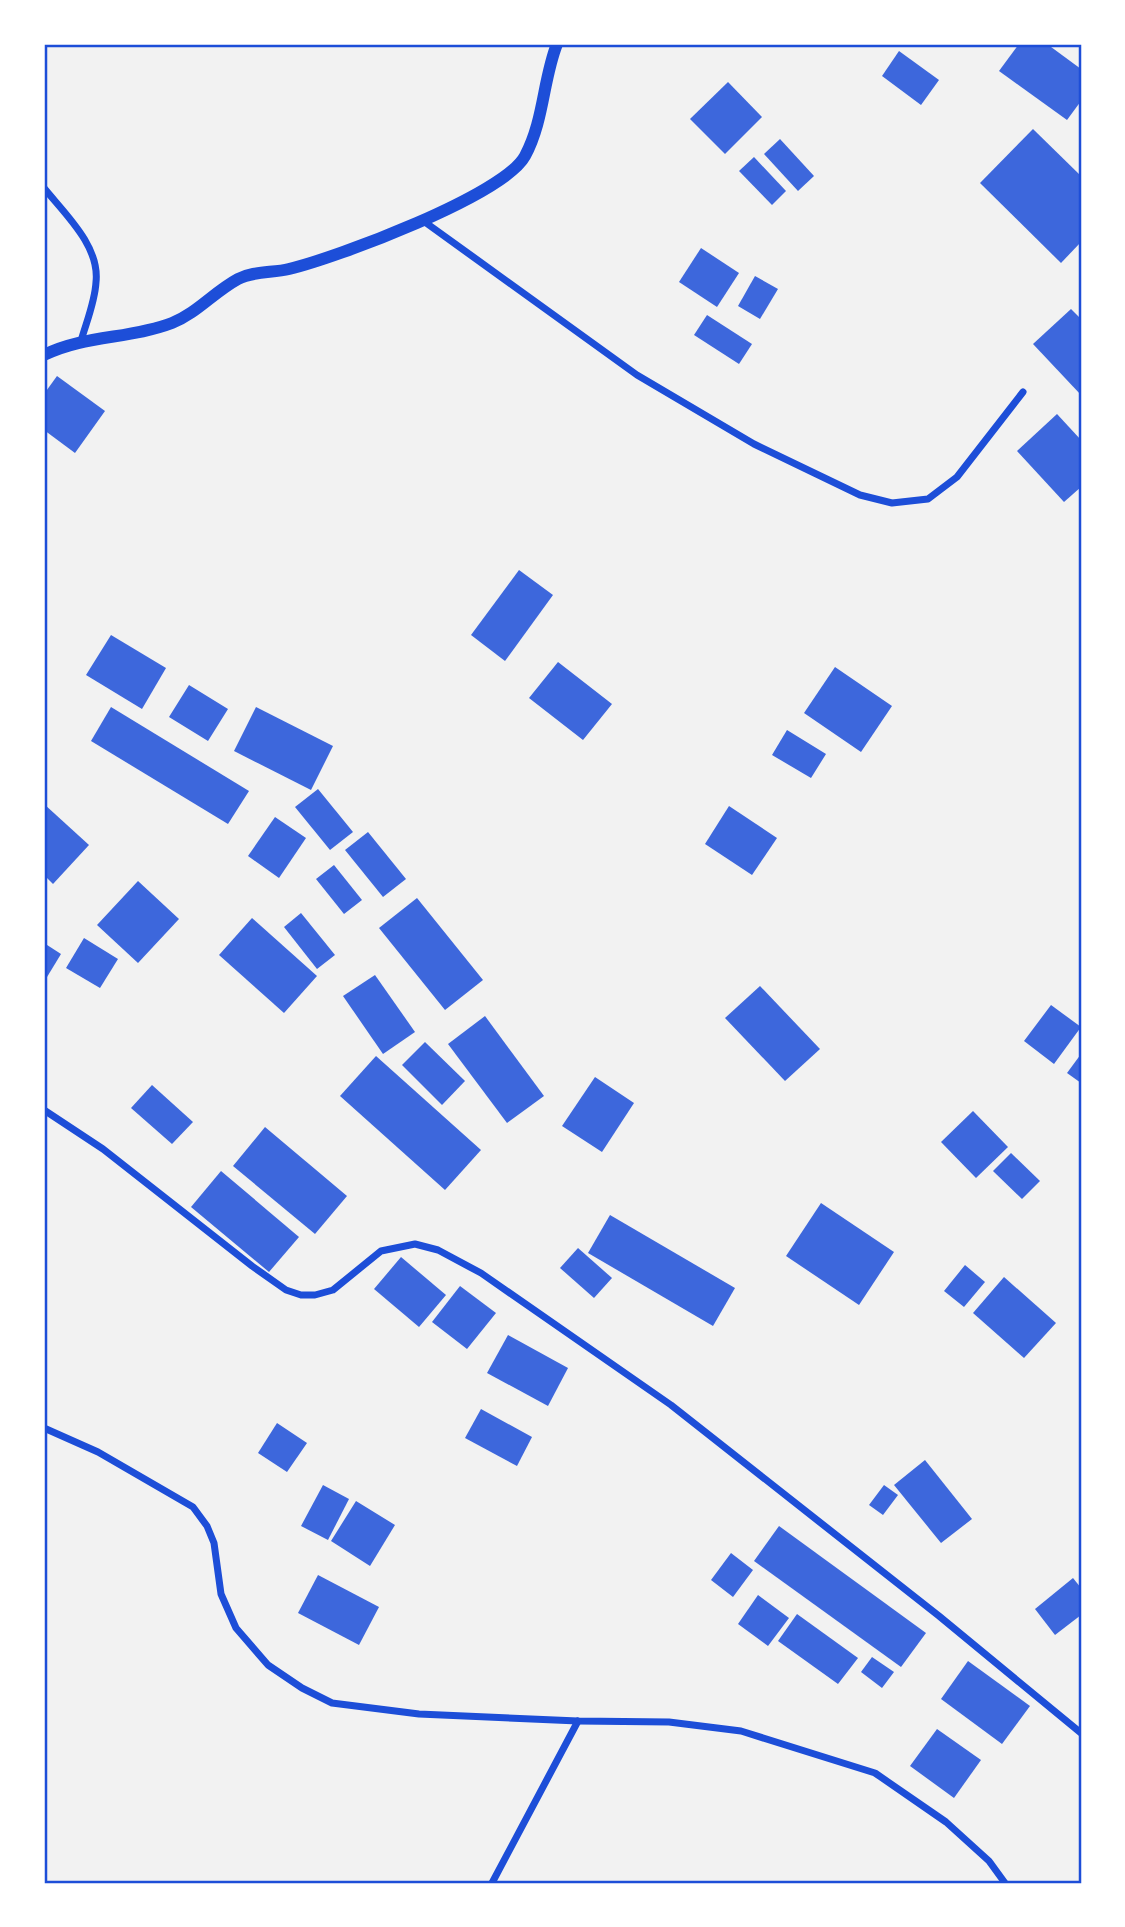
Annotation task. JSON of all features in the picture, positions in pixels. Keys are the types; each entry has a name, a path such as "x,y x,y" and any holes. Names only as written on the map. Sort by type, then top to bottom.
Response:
{"street":[{"path":"44,355 81,341 147,331 172,323 195,312 239,279 334,256 490,188 509,175 525,157 538,120 557,44"},
{"path":"44,188 86,243 95,263 96,282 81,341"},
{"path":"422,219 637,374 754,444 860,495 892,503 929,499 957,477 1023,392"},
{"path":"44,1111 103,1149 286,1290 301,1295 315,1295 333,1290 381,1251 415,1244 438,1250 481,1273 671,1405 939,1616 1081,1733"},
{"path":"44,1429 98,1452 193,1507 208,1525 214,1543 221,1594 236,1629 268,1665 302,1688 332,1703 419,1714 669,1722 741,1731 875,1773 946,1822 989,1861 1005,1883"},
{"path":"492,1883 578,1721"}],"building":[{"path":"1019,44 1047,44 1081,69 1081,101 1067,120 999,71"},
{"path":"899,51 939,80 921,105 882,76"},
{"path":"728,82 762,117 725,154 690,119"},
{"path":"1033,129 1081,176 1081,242 1061,263 980,183"},
{"path":"780,139 814,176 798,191 764,154"},
{"path":"754,157 786,191 772,205 739,171"},
{"path":"701,248 739,273 717,307 679,282"},
{"path":"755,276 778,289 760,319 738,306"},
{"path":"1071,309 1081,319 1081,395 1033,344"},
{"path":"707,315 752,344 739,364 694,335"},
{"path":"57,376 105,411 75,453 44,430 44,394"},
{"path":"1057,414 1081,440 1081,487 1064,502 1017,451"},
{"path":"519,570 553,595 505,661 471,635"},
{"path":"111,635 166,668 142,709 86,675"},
{"path":"558,662 612,704 583,740 529,698"},
{"path":"835,667 892,706 861,752 804,713"},
{"path":"189,685 228,709 208,741 169,717"},
{"path":"111,707 249,791 228,824 91,741"},
{"path":"256,707 333,746 311,790 234,751"},
{"path":"787,730 826,754 811,778 772,755"},
{"path":"318,789 353,832 330,850 295,807"},
{"path":"44,804 89,845 53,884 44,875"},
{"path":"729,806 777,838 752,875 705,844"},
{"path":"275,817 306,838 279,878 248,856"},
{"path":"368,832 406,879 383,897 345,850"},
{"path":"334,865 362,900 344,914 316,879"},
{"path":"138,881 179,919 138,963 97,925"},
{"path":"417,898 483,980 445,1010 379,928"},
{"path":"301,913 335,955 317,969 284,927"},
{"path":"252,918 317,976 284,1013 219,955"},
{"path":"84,938 118,959 100,988 66,968"},
{"path":"44,943 61,954 44,982"},
{"path":"375,975 415,1032 383,1054 343,996"},
{"path":"760,986 820,1049 785,1081 725,1018"},
{"path":"1051,1005 1081,1027 1054,1064 1024,1041"},
{"path":"485,1016 544,1096 507,1123 448,1044"},
{"path":"425,1042 465,1081 442,1105 402,1065"},
{"path":"1081,1054 1081,1083 1067,1073"},
{"path":"376,1056 481,1150 445,1190 340,1096"},
{"path":"595,1077 634,1103 602,1152 562,1126"},
{"path":"152,1085 193,1122 172,1144 131,1108"},
{"path":"973,1111 1008,1147 976,1178 941,1142"},
{"path":"265,1127 347,1196 315,1234 233,1166"},
{"path":"1011,1153 1040,1181 1022,1199 993,1171"},
{"path":"221,1171 299,1237 269,1272 191,1207"},
{"path":"821,1203 894,1252 859,1305 786,1256"},
{"path":"610,1215 735,1288 713,1326 588,1253"},
{"path":"578,1248 612,1278 594,1298 560,1268"},
{"path":"401,1257 446,1295 419,1327 374,1289"},
{"path":"965,1265 985,1282 964,1307 944,1291"},
{"path":"1004,1277 1056,1323 1024,1358 973,1313"},
{"path":"460,1286 496,1313 467,1349 432,1322"},
{"path":"508,1335 568,1368 548,1406 487,1373"},
{"path":"481,1409 532,1437 517,1466 465,1438"},
{"path":"277,1423 307,1443 287,1472 258,1453"},
{"path":"925,1460 972,1519 941,1543 894,1485"},
{"path":"323,1485 349,1499 328,1540 301,1526"},
{"path":"884,1485 898,1495 883,1515 869,1505"},
{"path":"356,1501 395,1525 370,1566 331,1541"},
{"path":"779,1526 926,1633 901,1667 754,1561"},
{"path":"731,1553 753,1570 733,1597 711,1580"},
{"path":"318,1575 379,1607 359,1645 298,1613"},
{"path":"1073,1578 1081,1588 1081,1615 1055,1635 1035,1609"},
{"path":"758,1595 789,1618 768,1646 738,1624"},
{"path":"797,1614 858,1658 838,1684 778,1641"},
{"path":"872,1657 894,1672 882,1688 861,1672"},
{"path":"968,1661 1030,1706 1002,1744 941,1699"},
{"path":"937,1729 981,1760 954,1798 910,1766"}]}
